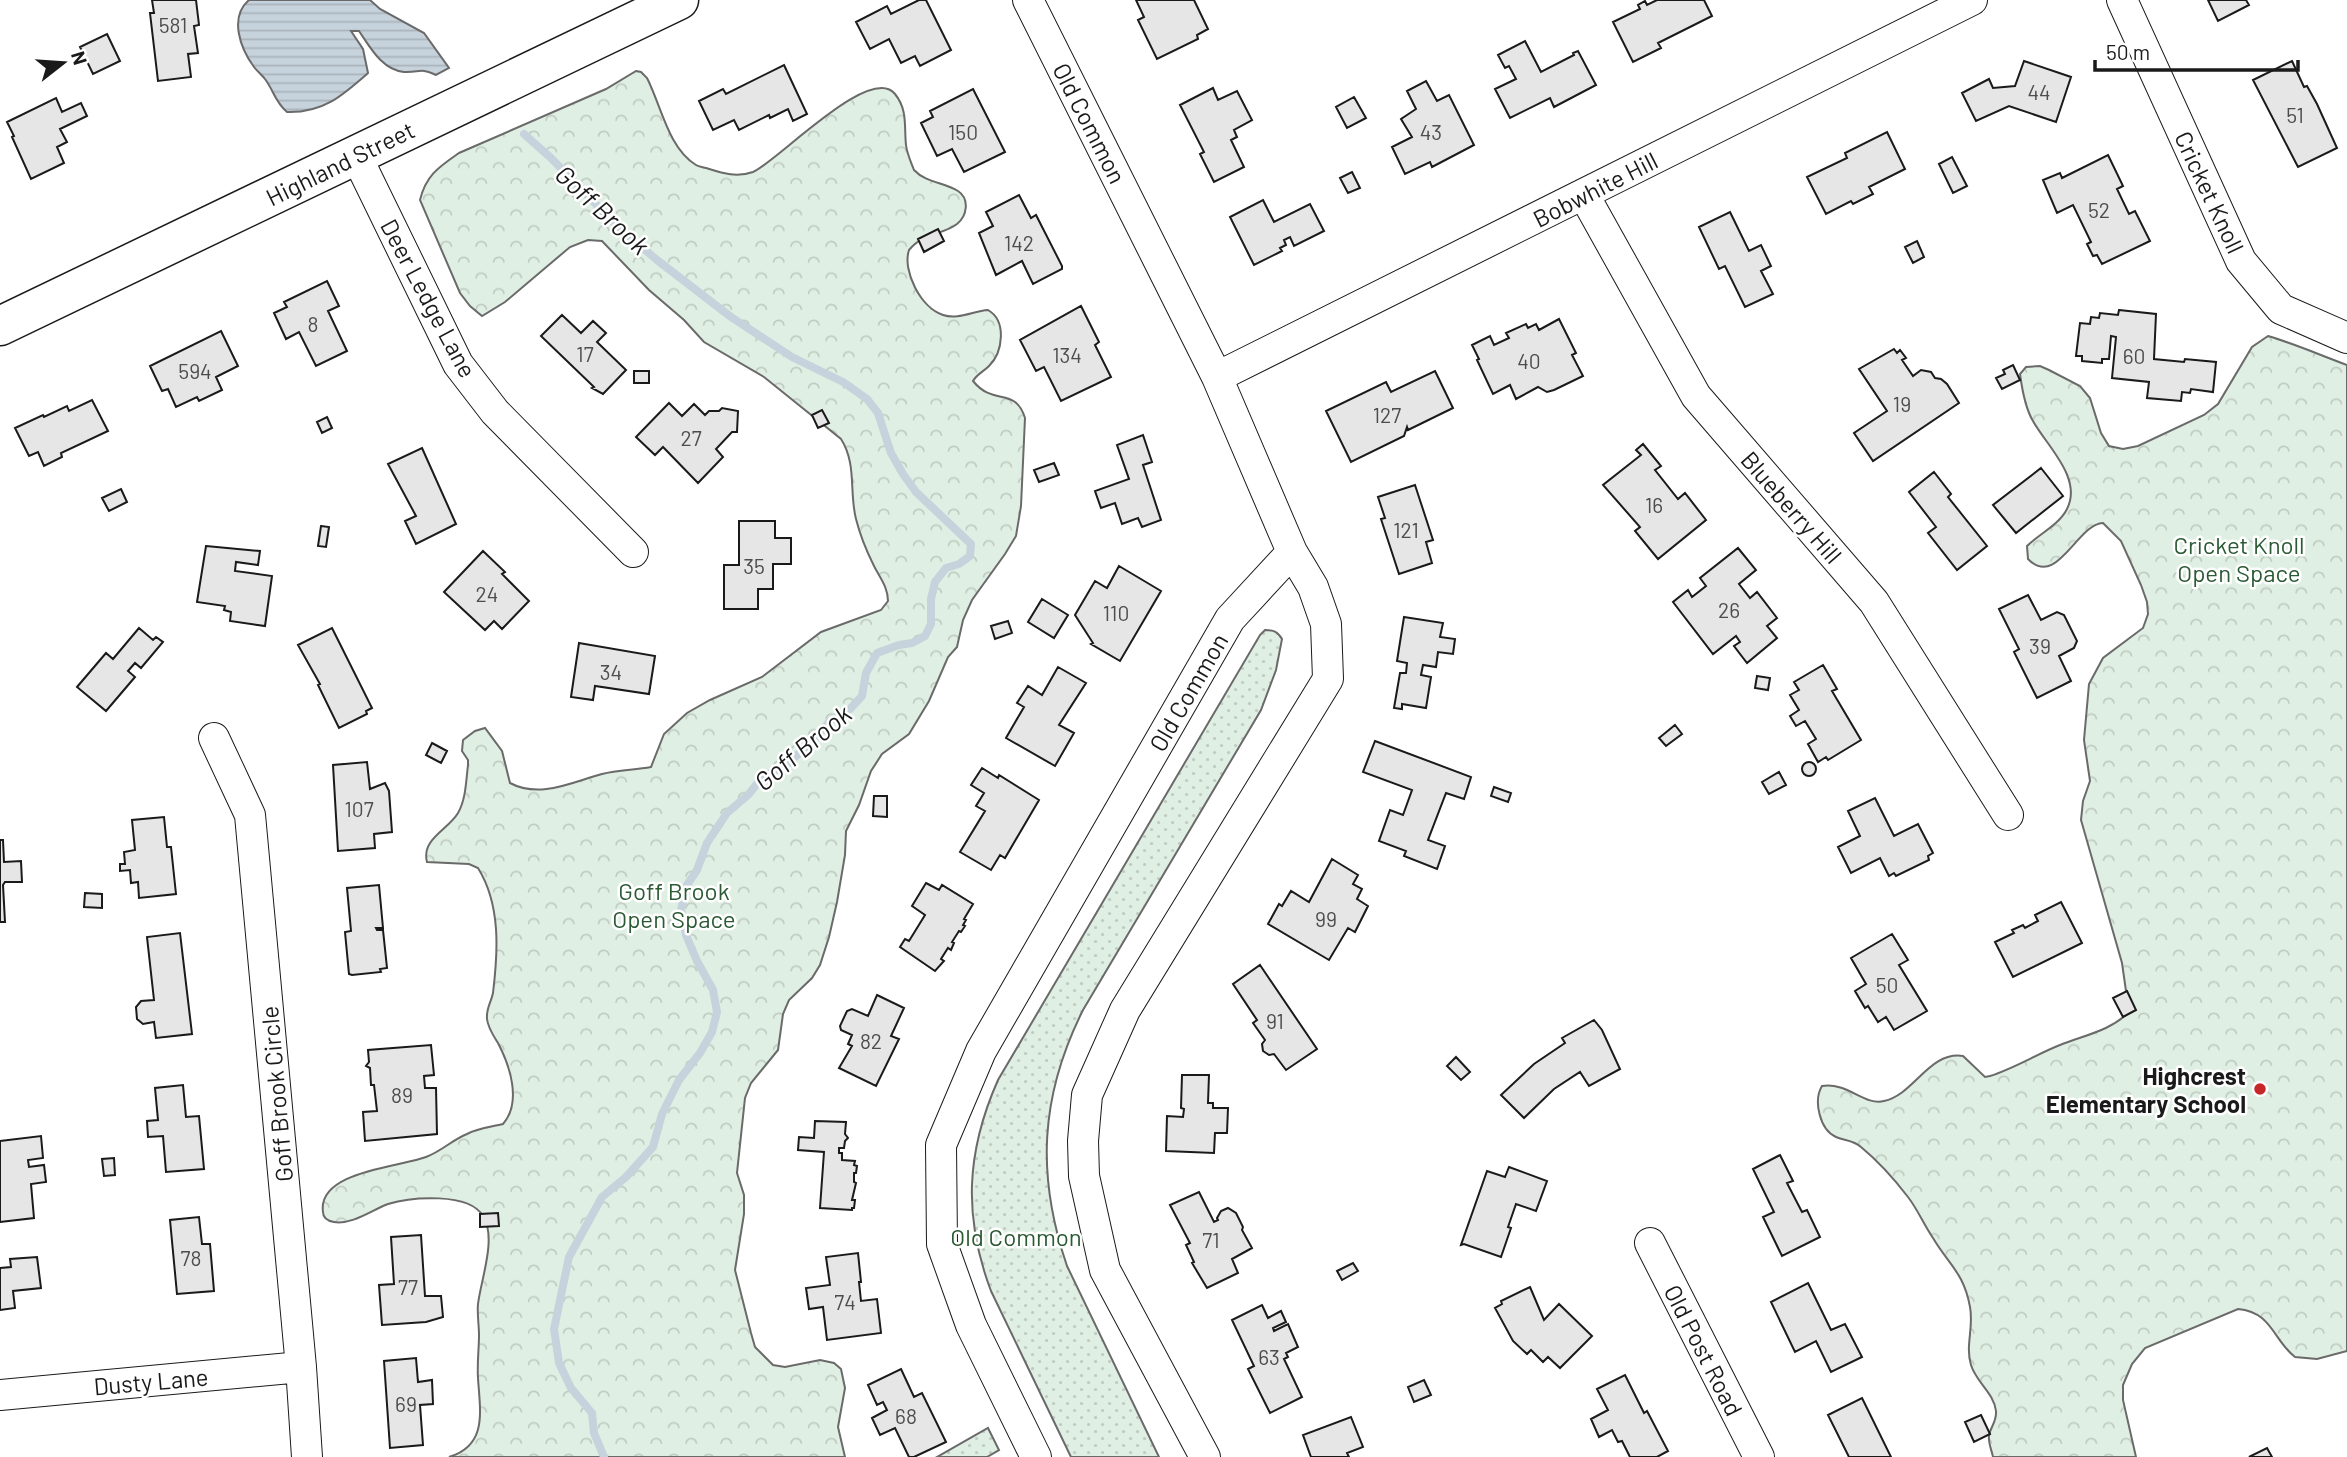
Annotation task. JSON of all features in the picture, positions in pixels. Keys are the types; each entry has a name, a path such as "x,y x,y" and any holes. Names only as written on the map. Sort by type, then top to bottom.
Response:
{"main road":[{"name":"Highland Street","path":"0,326 680,0"}],"street":[{"name":"Old Common","path":"1028,0 1217,377 1292,552 1313,587 1326,624 1328,679 1125,1010 1087,1095 1083,1142 1084,1177 1105,1270 1205,1457"},
{"name":"Bobwhite Hill","path":"1217,377 1972,0"},
{"name":"Cricket Knoll","path":"2122,0 2241,261 2281,309 2347,338"},
{"name":"Deer Ledge Lane","path":"356,155 458,364 495,412 632,552"},
{"name":"Blueberry Hill","path":"1584,195 1696,396 1874,602 2008,815"},
{"name":"Old Common","path":"1035,1457 971,1325 942,1244 941,1145 981,1051 1230,619 1292,552"},
{"name":"Goff Brook Circle","path":"214,738 250,815 307,1457"},
{"name":"Old Post Road","path":"1650,1243 1759,1457"},
{"name":"Dusty Lane","path":"0,1395 301,1367"}],"green space":[{"name":"Goff Brook Open Space","path":"636,71 647,78 666,125 686,157 698,166 735,175 753,172 765,165 845,102 866,92 883,88 895,94 904,112 907,148 914,170 958,191 966,203 965,212 957,224 921,240 909,250 908,268 915,288 927,305 943,315 960,316 988,310 994,315 1000,329 1000,345 994,360 973,381 989,393 1016,402 1025,418 1021,506 1016,536 972,600 963,620 957,647 948,657 929,701 909,734 882,754 871,771 846,831 837,902 820,965 812,978 789,1000 783,1014 778,1050 751,1083 745,1098 737,1173 744,1195 744,1214 735,1270 751,1333 755,1347 773,1365 785,1367 820,1360 834,1363 841,1369 845,1388 838,1427 845,1457 449,1457 462,1452 470,1444 479,1425 478,1308 489,1236 483,1216 476,1208 465,1203 439,1198 388,1204 355,1219 341,1222 330,1221 323,1214 325,1198 346,1179 426,1157 471,1132 503,1124 512,1105 510,1073 487,1019 493,993 497,945 491,897 478,868 469,864 427,862 428,847 454,819 463,802 468,760 462,751 463,740 475,731 485,728 502,751 510,783 521,788 556,788 608,773 651,767 664,734 687,713 762,677 821,632 881,610 888,601 885,587 858,525 851,468 841,439 764,377 704,342 602,241 588,240 570,247 505,302 482,316 460,293 420,200 430,178 439,167 459,153 606,89"},
{"name":"Cricket Knoll Open Space","path":"2268,336 2347,365 2347,1351 2317,1359 2295,1357 2258,1315 2238,1309 2145,1348 2132,1364 2123,1385 2123,1400 2136,1457 1993,1457 1989,1436 1995,1418 1995,1405 1971,1365 1971,1315 1964,1286 1912,1202 1892,1177 1858,1145 1836,1137 1826,1128 1818,1107 1819,1092 1822,1086 1840,1087 1870,1100 1884,1101 1904,1091 1931,1066 1951,1056 1963,1056 1985,1077 1990,1076 2105,1028 2129,1012 2122,963 2081,820 2083,801 2090,781 2084,740 2089,684 2103,658 2143,628 2148,614 2147,602 2121,541 2103,523 2084,533 2067,553 2048,566 2038,566 2028,559 2027,546 2063,515 2071,497 2067,474 2061,462 2030,416 2020,374 2026,367 2040,366 2080,386 2090,398 2101,433 2109,446 2123,449 2138,446 2204,415 2218,404 2252,347"},
{"name":"Old Common","path":"1265,630 1275,632 1282,639 1276,670 1261,710 1083,1010 1058,1073 1047,1136 1050,1200 1057,1232 1067,1266 1159,1457 1071,1457 991,1291 982,1264 972,1211 974,1159 979,1133 998,1080"},
{"path":"988,1428 999,1450 987,1457 937,1457"}],"shaded area":[{"path":"249,0 370,0 380,9 424,33 449,68 436,75 423,71 396,70 377,57 359,31 351,31 363,49 368,73 331,102 311,110 287,112 244,51 238,24 239,15"}],"building":[{"path":"152,0 196,0 199,25 194,26 198,53 188,54 191,77 158,81 150,13 154,13"},
{"path":"919,0 926,0 951,50 920,66 915,56 901,63 889,39 870,49 856,22 887,6 891,14"},
{"path":"1136,0 1194,0 1208,29 1197,35 1198,39 1157,59 1138,20 1144,17"},
{"path":"1657,0 1704,0 1712,16 1658,43 1661,48 1633,62 1613,22 1640,9 1638,5 1645,1 1647,5"},
{"path":"2208,0 2246,0 2249,5 2218,21"},
{"path":"107,34 120,61 93,74 80,47"},
{"path":"1525,41 1541,72 1578,51 1596,85 1554,107 1550,98 1510,118 1495,89 1516,79 1509,66 1505,68 1498,55"},
{"path":"2024,61 2071,77 2056,122 2009,106 1976,121 1962,93 1989,79 1993,88 2015,86"},
{"path":"2292,61 2304,87 2307,86 2317,104 2337,148 2298,167 2253,80"},
{"path":"784,65 807,114 793,121 788,109 739,130 734,120 713,130 699,101 723,89 726,94"},
{"path":"1426,81 1437,101 1449,95 1474,145 1432,167 1430,162 1405,174 1392,147 1412,137 1401,119 1416,109 1407,91"},
{"path":"1213,88 1218,100 1237,91 1252,120 1234,130 1237,137 1231,140 1244,167 1214,182 1200,154 1204,152 1180,105"},
{"path":"973,89 1005,152 964,172 952,149 937,156 921,123 933,117 930,111"},
{"path":"1354,97 1366,118 1347,128 1336,107"},
{"path":"56,98 62,112 81,103 87,116 60,129 67,142 57,147 64,163 31,179 7,122"},
{"path":"1887,132 1905,169 1869,187 1873,194 1853,204 1851,201 1826,214 1807,177 1847,158 1845,153"},
{"path":"2108,155 2123,186 2117,189 2129,214 2135,211 2150,241 2102,264 2097,255 2093,256 2087,244 2091,242 2073,205 2057,213 2043,180 2060,173 2062,178"},
{"path":"1952,157 1967,186 1953,193 1939,164"},
{"path":"1352,172 1360,188 1348,193 1340,178"},
{"path":"1019,195 1031,218 1036,215 1062,266 1062,269 1033,284 1022,261 996,275 979,233 993,226 986,212"},
{"path":"1263,200 1274,222 1310,204 1324,231 1294,246 1290,237 1284,240 1286,245 1280,248 1282,251 1254,265 1230,217"},
{"path":"1730,212 1749,251 1761,245 1771,266 1761,271 1773,294 1745,307 1725,266 1719,269 1699,227"},
{"path":"938,229 944,241 924,252 918,239"},
{"path":"1917,241 1924,257 1913,263 1905,247"},
{"path":"327,281 339,306 328,311 347,351 316,366 299,332 286,339 274,313 287,307 284,302"},
{"path":"1081,306 1099,342 1095,345 1111,377 1061,401 1044,367 1036,371 1020,340"},
{"path":"2119,310 2156,314 2154,359 2216,362 2213,392 2191,389 2190,393 2182,392 2181,401 2147,398 2149,382 2112,378 2116,337 2111,336 2109,359 2102,359 2102,363 2082,361 2082,356 2076,356 2080,323 2090,324 2091,317 2099,318 2100,313 2118,315"},
{"path":"562,315 581,333 593,321 606,333 597,342 626,370 603,394 592,388 594,387 541,336"},
{"path":"1559,319 1576,353 1572,355 1583,376 1547,392 1538,387 1516,399 1510,385 1493,394 1472,345 1490,336 1494,345 1509,338 1506,333 1526,324 1528,328 1536,324 1539,330"},
{"path":"221,331 238,366 216,377 222,390 199,401 197,397 176,407 168,389 162,391 150,366"},
{"path":"1894,349 1897,353 1900,350 1906,358 1902,360 1913,376 1921,370 1931,372 1935,378 1947,384 1959,403 1873,461 1854,433 1887,411 1859,369"},
{"path":"2013,365 2020,380 2002,389 1996,378 2005,374 2003,370"},
{"path":"634,371 649,371 649,383 634,383"},
{"path":"1435,371 1453,408 1408,430 1407,427 1404,436 1351,462 1326,411 1386,382 1391,392"},
{"path":"92,400 108,431 61,453 62,457 44,466 38,452 29,456 15,428 67,406 69,411"},
{"path":"669,403 682,416 694,404 705,415 709,411 719,411 722,408 738,411 737,432 732,432 716,449 723,457 698,483 663,447 655,455 636,437"},
{"path":"822,410 829,423 818,428 812,415"},
{"path":"327,417 332,428 322,433 317,422"},
{"path":"1143,435 1152,462 1143,465 1161,520 1142,527 1138,518 1122,524 1115,503 1101,508 1095,491 1129,479 1117,445"},
{"path":"1643,444 1661,466 1655,470 1678,499 1685,493 1706,520 1658,559 1635,531 1640,527 1603,485 1641,455 1636,450"},
{"path":"422,448 456,524 416,544 405,521 416,516 388,464"},
{"path":"1054,463 1059,475 1039,482 1034,470"},
{"path":"2041,468 2063,496 2016,533 1993,505"},
{"path":"1934,472 1951,494 1948,497 1987,546 1957,570 1928,533 1936,527 1909,492"},
{"path":"1415,485 1433,540 1426,542 1432,563 1399,574 1381,519 1385,518 1378,497"},
{"path":"121,489 127,502 109,511 102,498"},
{"path":"739,521 775,521 775,538 791,538 791,564 773,564 773,589 758,589 758,609 724,609 724,565 739,565"},
{"path":"321,526 329,527 326,547 318,546"},
{"path":"206,546 260,551 258,565 236,562 235,571 272,576 265,626 230,621 231,612 224,610 225,606 197,602"},
{"path":"1738,548 1756,570 1739,584 1750,598 1757,592 1777,618 1767,626 1777,638 1747,663 1734,646 1740,642 1736,636 1713,654 1673,602 1688,590 1692,597 1706,586 1700,578"},
{"path":"483,551 529,601 502,629 494,621 485,630 444,592"},
{"path":"1119,566 1161,591 1120,661 1091,644 1093,643 1075,615 1095,581 1107,588"},
{"path":"2028,595 2041,620 2057,612 2064,615 2077,641 2074,648 2059,656 2071,681 2037,698 2014,652 2019,649 1999,609"},
{"path":"1042,599 1068,615 1054,638 1028,622"},
{"path":"1404,617 1443,623 1440,637 1455,639 1453,654 1438,652 1436,667 1423,665 1421,675 1431,677 1426,708 1402,704 1402,709 1394,708 1400,673 1406,673 1407,663 1397,661"},
{"path":"1008,621 1012,633 995,639 991,626"},
{"path":"139,628 153,640 156,637 163,642 141,668 135,663 128,671 135,677 106,711 77,687 106,653 113,659"},
{"path":"332,628 372,708 366,711 367,714 339,728 318,685 320,684 298,645"},
{"path":"579,643 655,656 649,694 595,686 593,700 571,697"},
{"path":"1823,665 1837,689 1832,691 1861,740 1828,760 1826,757 1818,762 1808,744 1816,739 1805,721 1796,726 1790,716 1799,710 1790,695 1799,690 1794,682"},
{"path":"1058,667 1086,683 1059,725 1074,733 1055,766 1006,738 1024,707 1017,703 1028,686 1042,695"},
{"path":"1757,676 1770,678 1768,690 1755,688"},
{"path":"1675,725 1682,734 1666,746 1659,738"},
{"path":"1375,741 1471,777 1464,799 1446,793 1428,840 1445,846 1437,869 1404,856 1406,851 1379,841 1390,810 1403,815 1412,790 1363,772"},
{"path":"432,743 447,751 441,763 426,755"},
{"path":"367,762 370,789 385,783 389,791 392,832 374,834 375,848 338,851 333,765"},
{"path":"1809,762 1814,764 1814,774 1809,776 1804,774 1802,769 1804,764"},
{"path":"982,768 998,778 999,775 1039,800 1005,858 1000,855 991,870 960,852 985,811 976,806 984,793 971,785"},
{"path":"1779,772 1786,785 1769,794 1762,782"},
{"path":"1494,787 1511,793 1508,802 1491,796"},
{"path":"874,796 887,796 887,817 873,816"},
{"path":"1875,798 1894,836 1918,824 1933,853 1928,856 1929,860 1896,876 1894,873 1889,876 1880,858 1851,873 1838,847 1860,836 1848,811"},
{"path":"164,817 167,847 171,847 176,894 139,898 138,882 131,883 130,870 120,871 120,864 125,864 124,852 135,850 132,820"},
{"path":"0,840 3,840 4,862 21,861 22,882 5,882 3,885 5,922 0,922"},
{"path":"1332,859 1358,875 1353,884 1362,889 1357,899 1368,906 1355,932 1348,928 1329,960 1268,924 1279,904 1282,906 1291,891 1309,902"},
{"path":"926,883 939,890 942,885 973,904 964,919 965,926 959,931 952,942 954,943 951,950 948,948 941,959 944,961 935,971 900,947 905,939 909,941 925,915 912,906"},
{"path":"379,885 383,928 376,928 383,930 387,968 380,969 381,972 352,975 349,974 345,932 351,931 347,888"},
{"path":"85,893 102,894 102,908 84,907"},
{"path":"2061,902 2082,943 2013,977 1995,942 2014,933 2012,930 2023,925 2025,928 2038,921 2035,915"},
{"path":"180,933 192,1034 156,1038 154,1022 143,1024 137,1019 136,1007 141,1001 154,1000 147,937"},
{"path":"1892,934 1908,960 1899,965 1927,1011 1894,1030 1886,1017 1878,1022 1868,1006 1865,1008 1855,991 1866,984 1851,958"},
{"path":"1260,965 1317,1049 1286,1070 1274,1054 1269,1055 1263,1051 1262,1044 1265,1040 1253,1023 1257,1020 1233,984"},
{"path":"2127,991 2136,1010 2123,1017 2113,998"},
{"path":"877,995 904,1008 891,1036 899,1039 876,1086 839,1068 852,1046 848,1044 852,1035 841,1030 840,1026 847,1011 852,1009 868,1016"},
{"path":"1594,1020 1602,1030 1620,1069 1589,1086 1580,1072 1554,1089 1524,1118 1501,1095 1534,1064 1565,1043 1562,1038"},
{"path":"431,1045 434,1075 424,1076 425,1088 436,1088 437,1134 365,1141 363,1112 377,1111 370,1068 366,1066 369,1062 368,1050"},
{"path":"1456,1057 1470,1072 1461,1080 1447,1066"},
{"path":"1182,1075 1209,1075 1208,1103 1213,1103 1213,1108 1228,1108 1227,1133 1215,1133 1214,1153 1166,1151 1167,1116 1183,1117"},
{"path":"183,1085 186,1117 199,1116 204,1169 166,1172 163,1136 148,1137 147,1121 158,1120 155,1088"},
{"path":"815,1121 846,1122 845,1134 848,1138 844,1148 839,1148 839,1153 842,1153 842,1160 855,1161 854,1165 857,1166 854,1173 856,1183 852,1210 820,1208 824,1152 798,1150 799,1137 814,1138"},
{"path":"41,1136 43,1158 28,1160 29,1167 44,1165 46,1182 31,1184 34,1218 0,1222 0,1141"},
{"path":"1780,1155 1793,1181 1787,1183 1802,1212 1807,1210 1820,1237 1782,1256 1763,1217 1774,1212 1753,1169"},
{"path":"114,1158 115,1175 104,1176 102,1159"},
{"path":"1509,1167 1547,1181 1536,1211 1516,1204 1501,1257 1461,1245 1487,1171 1505,1177"},
{"path":"1199,1192 1214,1222 1218,1220 1221,1211 1228,1208 1236,1213 1252,1248 1232,1259 1238,1273 1207,1288 1192,1263 1194,1262 1186,1245 1190,1243 1170,1205"},
{"path":"498,1213 499,1226 480,1227 480,1214"},
{"path":"199,1217 202,1244 210,1244 214,1291 177,1294 170,1220"},
{"path":"421,1235 425,1296 441,1296 443,1317 426,1322 382,1325 379,1285 394,1284 391,1237"},
{"path":"858,1253 861,1301 877,1299 881,1333 827,1340 823,1307 809,1309 806,1288 830,1285 826,1257"},
{"path":"37,1257 41,1288 13,1291 15,1308 0,1310 0,1268 11,1267 10,1259"},
{"path":"1353,1263 1358,1271 1342,1280 1337,1271"},
{"path":"1808,1283 1831,1330 1845,1324 1862,1357 1831,1372 1816,1341 1795,1352 1771,1302"},
{"path":"1530,1287 1544,1320 1559,1304 1592,1336 1560,1368 1548,1357 1543,1362 1531,1350 1527,1354 1513,1341 1495,1308 1502,1304 1501,1301"},
{"path":"1262,1305 1268,1318 1281,1311 1286,1322 1273,1328 1274,1331 1288,1324 1298,1347 1286,1353 1288,1357 1284,1359 1302,1397 1270,1413 1248,1369 1254,1366 1232,1320"},
{"path":"416,1358 418,1382 432,1380 433,1404 420,1405 423,1445 390,1448 384,1361"},
{"path":"901,1369 914,1397 922,1393 946,1442 914,1457 909,1457 895,1428 880,1435 872,1418 887,1410 883,1402 877,1405 868,1385"},
{"path":"1625,1375 1644,1413 1647,1411 1668,1451 1657,1457 1630,1457 1622,1441 1618,1442 1612,1430 1599,1437 1591,1419 1608,1410 1597,1389"},
{"path":"1424,1380 1431,1395 1414,1402 1408,1387"},
{"path":"1862,1398 1891,1457 1849,1457 1828,1415"},
{"path":"1981,1415 1990,1434 1974,1442 1965,1422"},
{"path":"1351,1417 1363,1447 1347,1453 1349,1457 1311,1457 1303,1435"},
{"path":"2267,1448 2272,1457 2249,1457"}],"waterway":[{"name":"Goff Brook","path":"524,134 618,227 657,260 731,317 792,357 843,382 867,399 878,413 891,453 903,474 916,492 971,544 970,556 959,564 946,568 935,582 931,599 931,624 925,636 912,643 877,653 866,673 862,696 850,709 830,721 815,739 784,767 763,776 749,794 727,813 707,843 697,870 687,885 681,910 686,935 713,990 717,1012 712,1032 679,1080 662,1114 653,1147 626,1177 602,1197 569,1257 554,1329 559,1363 571,1388 592,1413 594,1433 604,1457"}],"place":[{"name":"Highcrest Elementary School","path":"2260,1089"}]}
